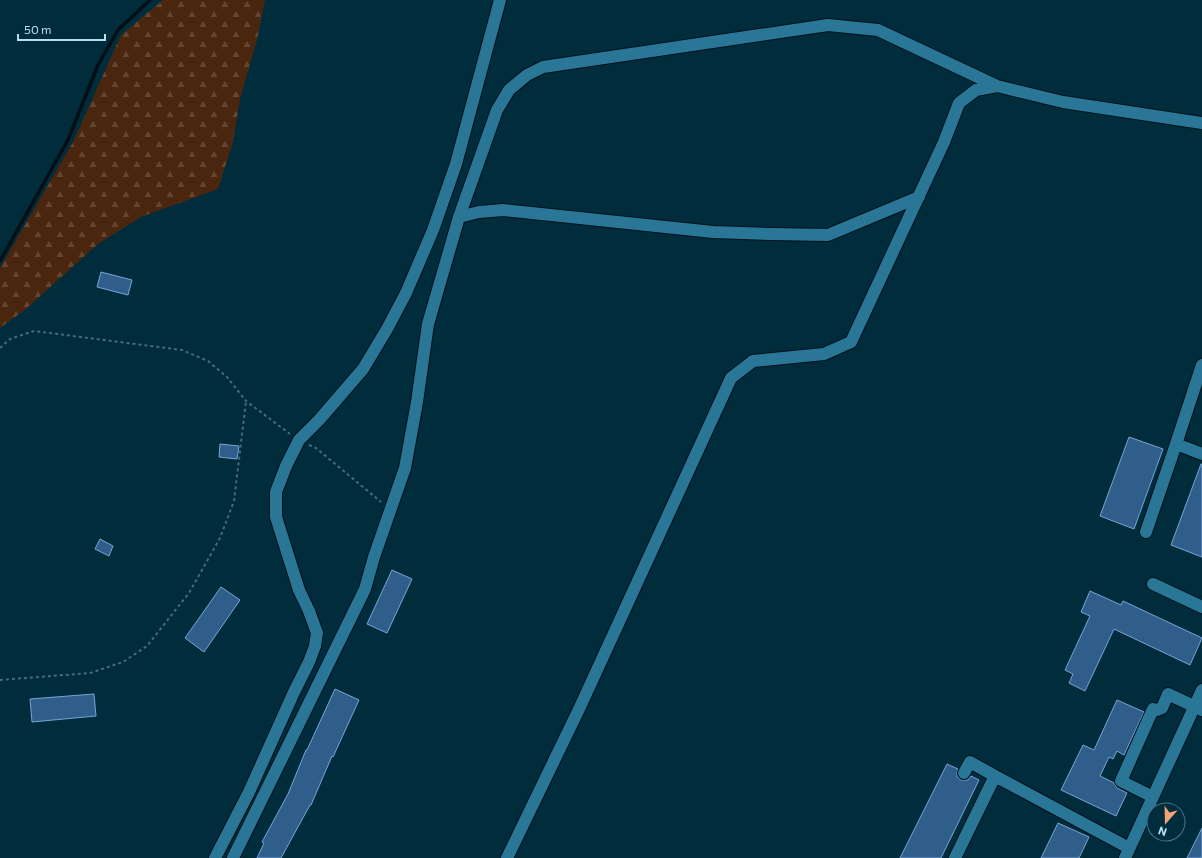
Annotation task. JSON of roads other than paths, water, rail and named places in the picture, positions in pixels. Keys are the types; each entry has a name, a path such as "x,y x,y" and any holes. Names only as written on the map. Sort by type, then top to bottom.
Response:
{"street":[{"path":"215,858 249,792 315,646 316,633 309,611 299,590 276,516 276,492 286,466 299,440 319,420 363,369 406,293 433,230 456,164 500,0"},
{"path":"233,858 364,589 405,468 417,402 428,324 459,217 497,110 509,90 528,75 543,67 828,25 878,30 997,86 1063,102 1202,122"},
{"path":"506,858 580,707 731,378 753,360 824,354 851,342 944,142 959,103 976,90 997,86"},
{"path":"459,217 479,212 503,210 713,232 828,235 919,197"},
{"path":"1146,532 1202,365"},
{"path":"1176,444 1202,454"},
{"path":"1153,584 1202,607"},
{"path":"964,772 970,762 1127,853 1153,797 1198,708 1202,690"},
{"path":"1153,797 1121,781 1153,709 1157,710 1162,708 1168,694 1198,708"},
{"path":"955,858 995,776"}],"waterway":[{"path":"0,261 68,140 98,65 118,30 150,0"}]}
